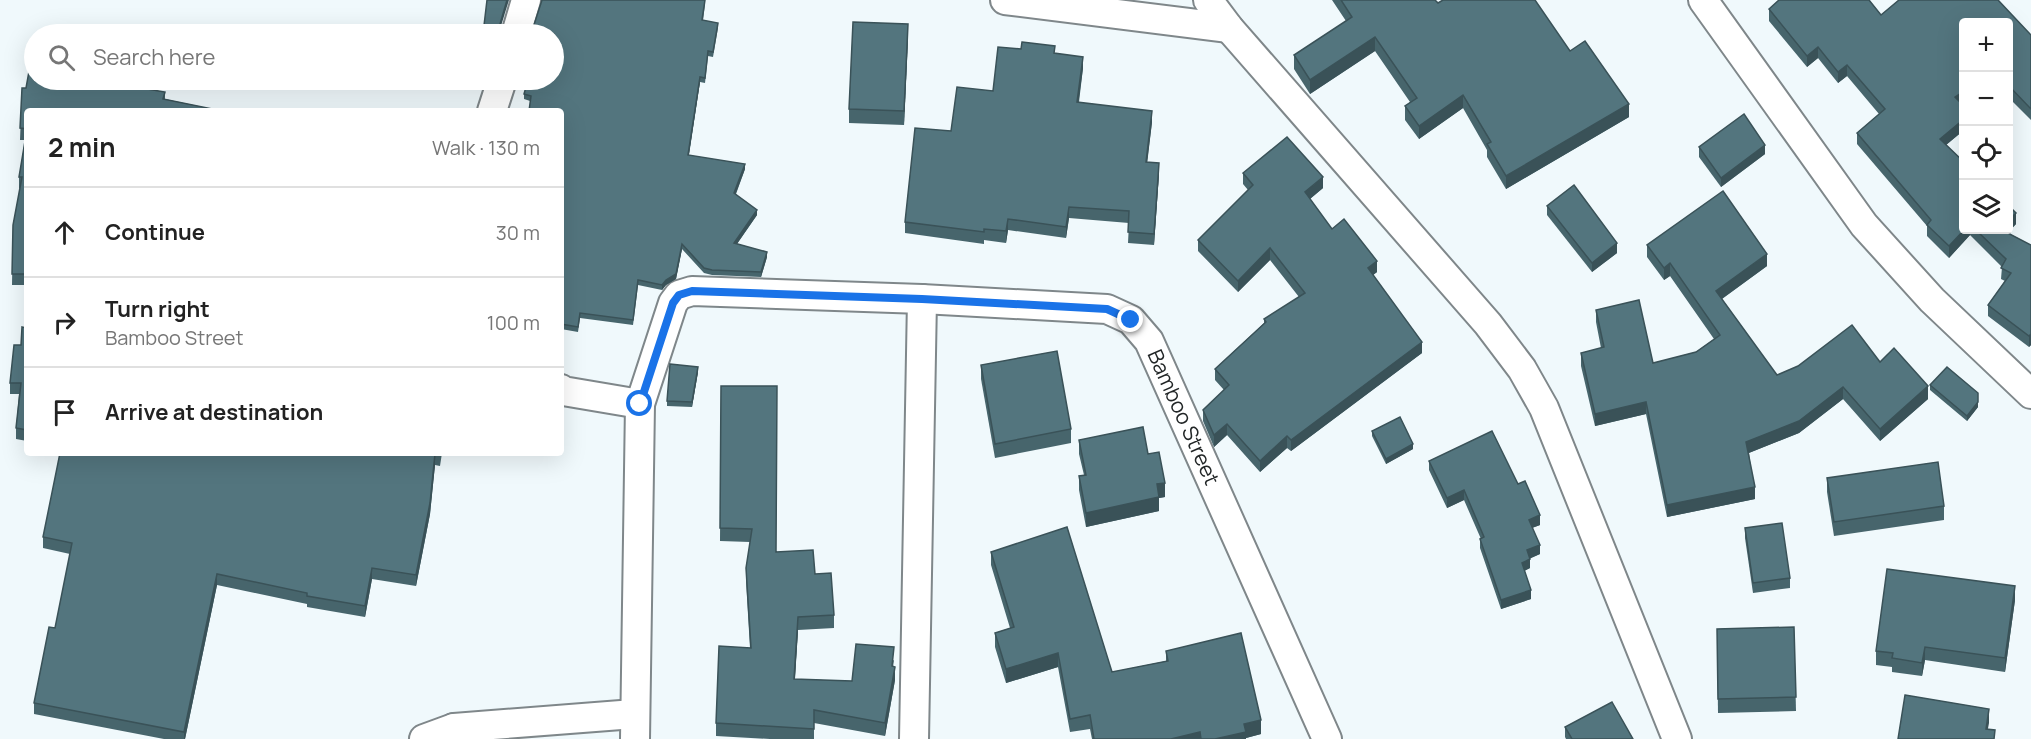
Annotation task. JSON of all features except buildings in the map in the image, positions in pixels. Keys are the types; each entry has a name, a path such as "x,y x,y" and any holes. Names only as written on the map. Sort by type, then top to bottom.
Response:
{"street":[{"path":"519,24 526,0"},
{"path":"1005,0 1229,28"},
{"path":"1208,0 1229,28 1488,324 1522,369 1544,408 1677,739"},
{"path":"1702,0 1864,225 1932,300 2031,394"},
{"path":"493,108 499,90"},
{"name":"Bamboo Street","path":"640,404 673,303 679,295 692,291 922,299 1107,309 1131,320 1149,341 1327,739"},
{"path":"914,739 922,299"},
{"path":"424,739 453,733 635,727 640,404 564,391"}],"route":[{"path":"640,404 673,303 679,295 692,291 922,299 1107,309 1131,320"}]}
